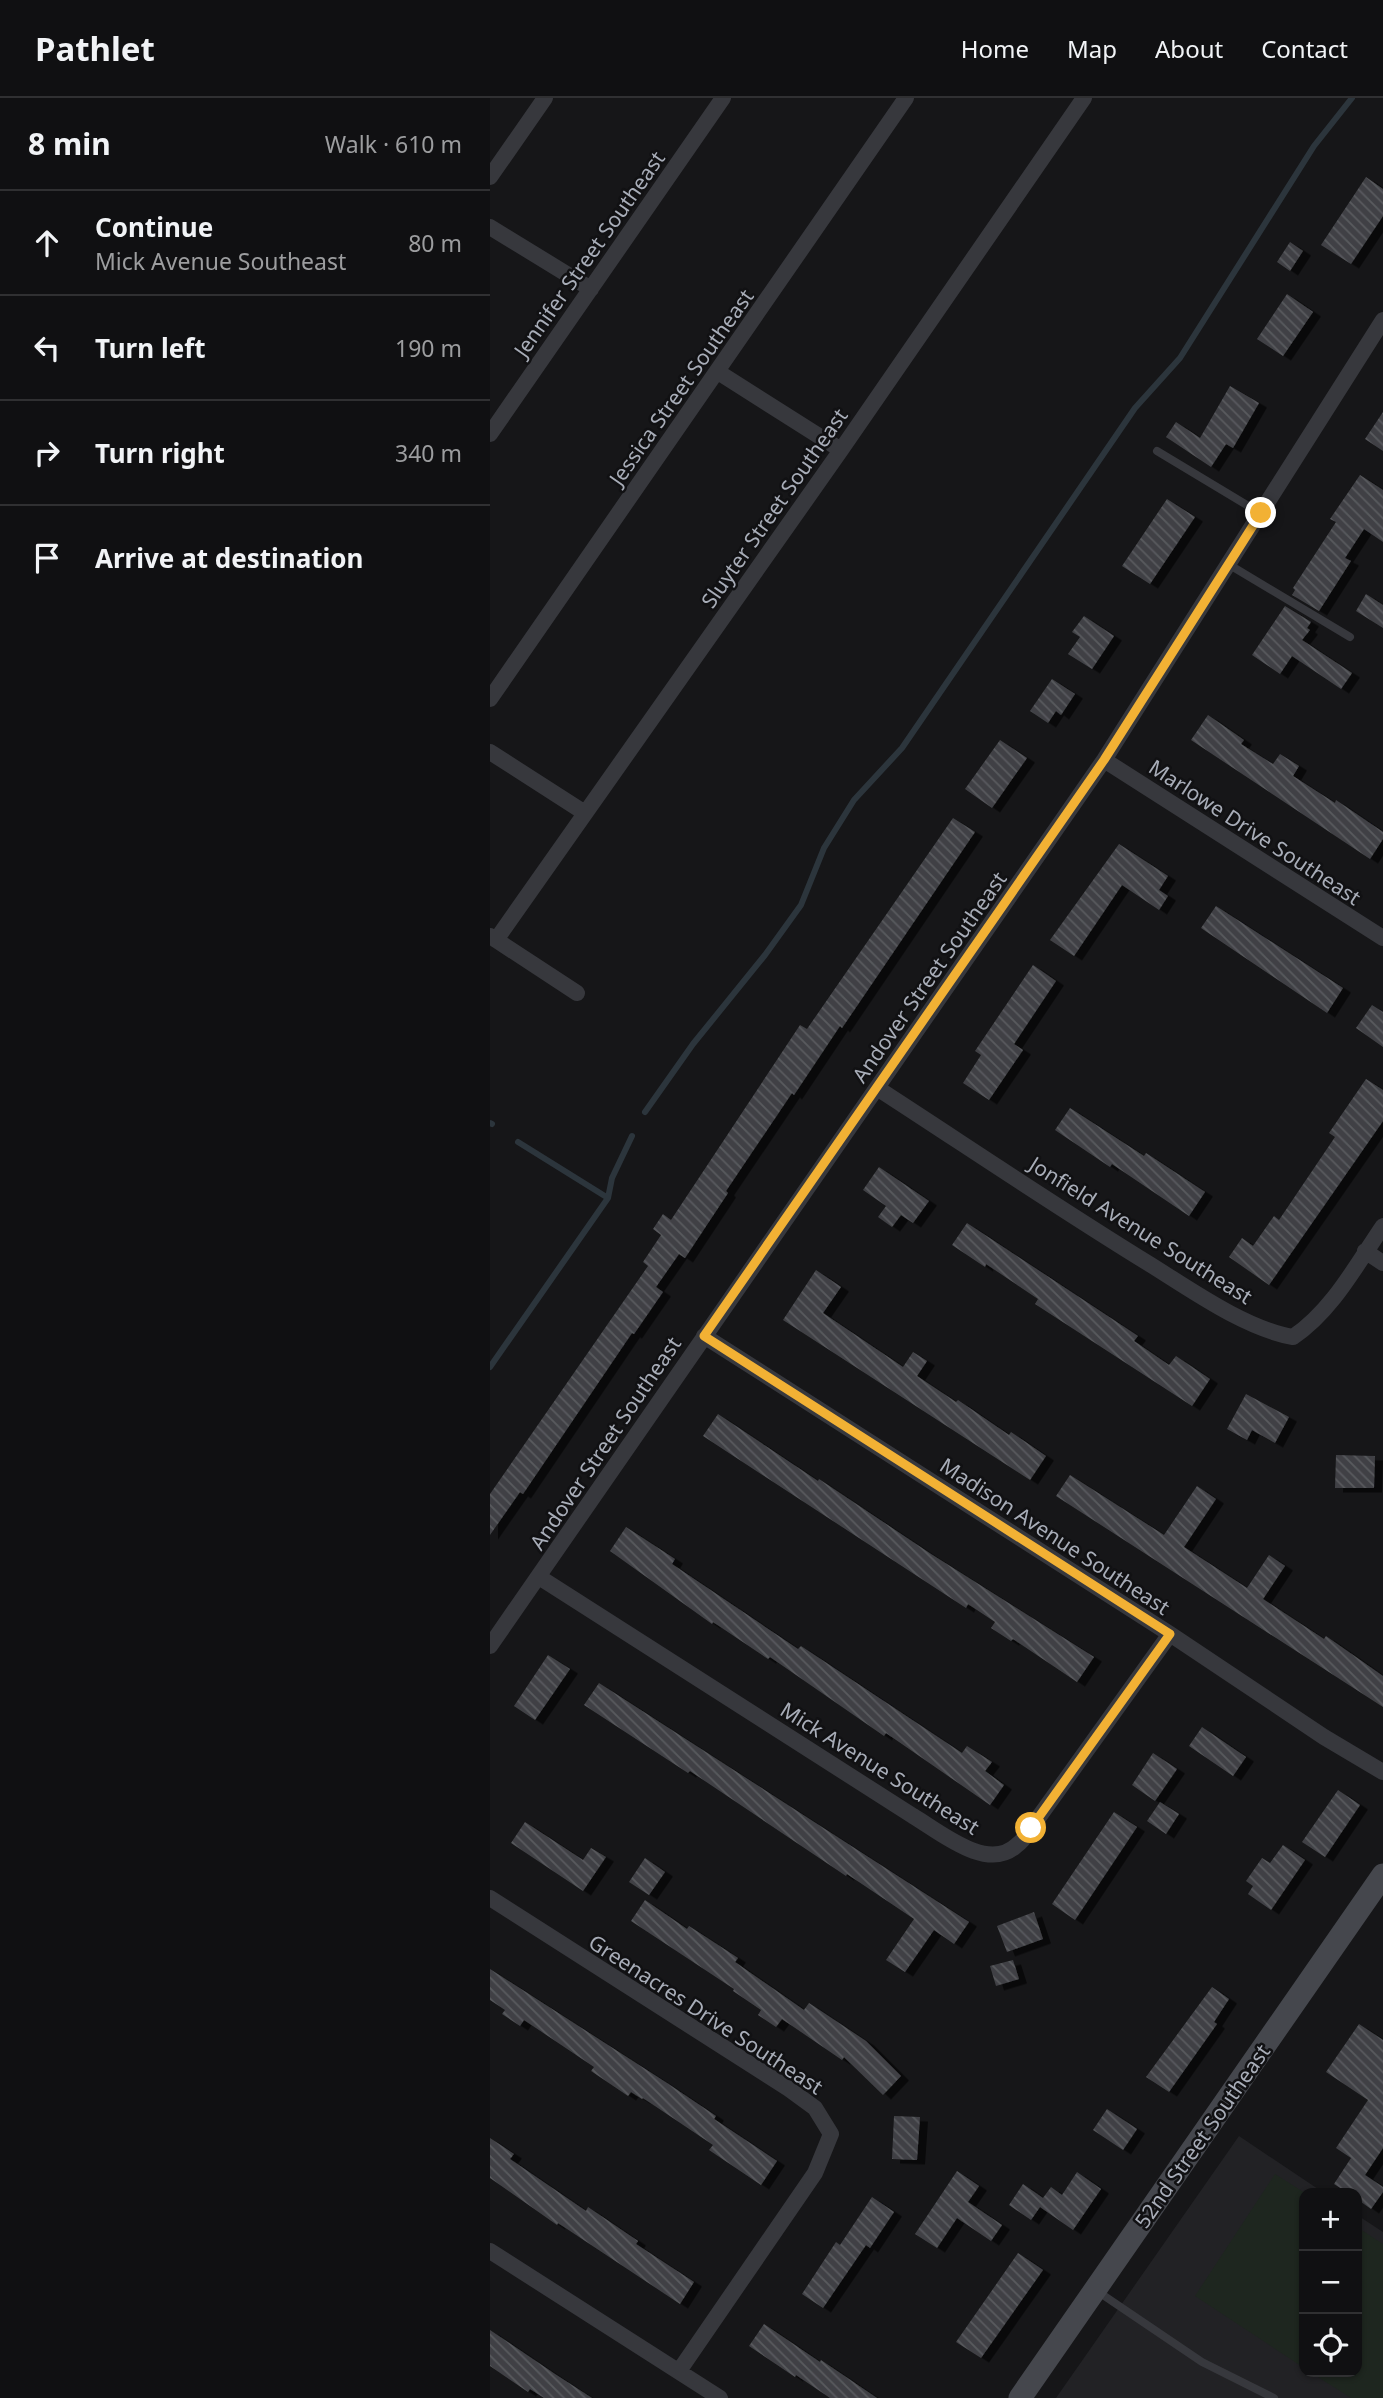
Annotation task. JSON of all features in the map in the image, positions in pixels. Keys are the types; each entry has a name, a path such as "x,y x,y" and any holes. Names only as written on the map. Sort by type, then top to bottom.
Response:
{"main road":[{"name":"52nd Street Southeast","path":"1020,2398 1383,1875"}],"street":[{"path":"490,177 545,98"},
{"name":"Jennifer Street Southeast","path":"490,434 723,98"},
{"name":"Jessica Street Southeast","path":"490,699 906,98"},
{"name":"Sluyter Street Southeast","path":"493,938 585,813 841,450 1084,98"},
{"path":"490,227 591,289"},
{"name":"Andover Street Southeast","path":"490,1646 1104,760 1380,330"},
{"path":"718,372 841,450"},
{"path":"490,752 585,813"},
{"name":"Marlowe Drive Southeast","path":"1104,760 1383,938"},
{"path":"493,938 577,993"},
{"name":"Jonfield Avenue Southeast","path":"877,1088 1182,1285 1274,1334 1293,1337 1307,1328 1322,1312 1365,1251"},
{"path":"1383,1226 1365,1251 1383,1263"},
{"name":"Madison Avenue Southeast","path":"704,1336 1170,1634 1324,1737 1383,1772"},
{"name":"Mick Avenue Southeast","path":"540,1577 913,1816 975,1853 996,1856 1016,1847 1031,1828 1170,1634"},
{"name":"Greenacres Drive Southeast","path":"490,1898 789,2089 814,2108 831,2134 815,2172 679,2371"},
{"path":"490,2251 720,2398"}],"lane":[{"path":"1157,451 1261,513"},
{"path":"1228,564 1350,637"},
{"path":"1095,2290 1202,2362 1274,2398"}],"shaded area":[{"path":"1239,2136 1317,2188 1299,2188 1299,2377 1362,2377 1362,2218 1383,2232 1383,2398 1056,2398"},
{"path":"1275,2174 1299,2189 1299,2365 1195,2296"},
{"path":"1362,2230 1383,2244 1383,2398 1351,2398 1318,2377 1362,2377"}],"building":[{"path":"1366,177 1383,189 1383,216 1351,264 1321,245"},
{"path":"1290,242 1303,251 1290,271 1277,262"},
{"path":"1287,294 1313,312 1283,356 1257,339"},
{"path":"1230,386 1259,403 1233,448 1226,444 1211,467 1166,437 1176,422 1200,438"},
{"path":"1383,412 1383,451 1365,439"},
{"path":"1360,475 1383,490 1383,542 1364,529 1345,558 1351,561 1319,611 1292,595 1295,590 1293,588 1336,522 1330,519"},
{"path":"1167,499 1195,517 1150,584 1122,566"},
{"path":"1366,594 1383,605 1383,628 1356,611"},
{"path":"1285,606 1311,622 1307,628 1310,630 1302,640 1352,673 1341,689 1292,656 1280,674 1252,655"},
{"path":"1084,616 1114,636 1092,669 1068,654 1080,637 1072,632"},
{"path":"1052,679 1075,694 1061,715 1056,711 1048,723 1030,711"},
{"path":"1208,715 1244,740 1241,744 1273,764 1280,754 1299,766 1293,776 1335,803 1336,800 1383,832 1383,839 1370,859 1191,740"},
{"path":"1000,740 1027,758 992,808 965,789"},
{"path":"953,818 975,832 842,1028 840,1026 794,1095 792,1093 685,1258 679,1254 656,1287 663,1292 634,1334 632,1333 523,1494 520,1492 490,1535 490,1494 648,1266 643,1262 661,1235 653,1229 663,1214 671,1220 800,1025 807,1029"},
{"path":"1119,844 1168,876 1159,890 1168,896 1159,910 1122,885 1074,956 1050,940"},
{"path":"1216,906 1343,988 1327,1013 1201,928"},
{"path":"1033,965 1056,981 1014,1044 1023,1050 989,1100 963,1083 981,1055 975,1051"},
{"path":"1372,1005 1383,1012 1383,1047 1356,1028"},
{"path":"1366,1079 1383,1090 1383,1121 1269,1285 1229,1257 1242,1238 1253,1246 1274,1216 1279,1220 1335,1137 1329,1133"},
{"path":"1070,1108 1205,1192 1189,1216 1112,1164 1110,1167 1055,1130"},
{"path":"879,1167 929,1201 913,1223 901,1215 892,1227 878,1217 886,1206 863,1190"},
{"path":"967,1223 1138,1336 1134,1341 1169,1365 1176,1356 1210,1379 1192,1406 1035,1304 1038,1299 986,1264 985,1267 952,1245"},
{"path":"816,1270 841,1287 823,1313 903,1367 913,1352 927,1361 917,1376 1046,1456 1030,1480 783,1320"},
{"path":"1246,1394 1289,1417 1275,1443 1252,1430 1247,1440 1227,1429"},
{"path":"718,1414 1094,1657 1077,1682 1013,1639 1011,1641 991,1628 995,1622 968,1604 966,1608 703,1436"},
{"path":"1336,1455 1375,1456 1374,1488 1335,1488"},
{"path":"1070,1475 1164,1535 1197,1486 1216,1499 1184,1547 1247,1588 1269,1555 1285,1566 1263,1599 1324,1639 1326,1636 1383,1676 1383,1707 1056,1496"},
{"path":"626,1527 675,1559 672,1564 798,1649 801,1646 962,1753 967,1746 992,1762 985,1771 1004,1785 990,1805 770,1657 768,1659 713,1622 712,1624 610,1551"},
{"path":"548,1655 570,1669 535,1720 514,1706"},
{"path":"599,1683 969,1922 954,1944 934,1930 905,1972 886,1960 914,1919 690,1771 688,1773 584,1705"},
{"path":"1202,1727 1246,1757 1233,1776 1189,1746"},
{"path":"1153,1753 1177,1769 1155,1801 1132,1785"},
{"path":"1338,1790 1360,1805 1325,1857 1302,1842"},
{"path":"1160,1802 1179,1814 1166,1834 1147,1821"},
{"path":"1114,1812 1137,1827 1075,1920 1052,1904"},
{"path":"525,1822 583,1860 591,1848 606,1857 583,1891 511,1843"},
{"path":"1283,1845 1305,1860 1271,1910 1248,1894 1253,1886 1246,1881 1262,1858 1270,1863"},
{"path":"645,1858 665,1872 649,1895 629,1882"},
{"path":"645,1900 687,1929 689,1926 738,1958 735,1962 804,2010 809,2003 866,2041 901,2076 883,2095 844,2057 842,2060 782,2019 776,2027 758,2015 761,2010 733,1991 734,1989 631,1921"},
{"path":"1034,1912 1043,1939 1007,1952 997,1926"},
{"path":"1013,1960 1019,1979 996,1986 990,1966"},
{"path":"490,1969 667,2083 716,2116 714,2119 777,2161 761,2185 709,2150 713,2145 643,2098 631,2092 628,2096 591,2071 594,2067 524,2020 520,2026 502,2014 505,2010 490,2000"},
{"path":"1212,1987 1229,1999 1214,2022 1217,2024 1169,2092 1146,2077"},
{"path":"1359,2024 1383,2040 1383,2148 1365,2175 1383,2187 1383,2192 1371,2209 1362,2203 1362,2188 1340,2188 1334,2184 1351,2158 1336,2148 1368,2100 1326,2072"},
{"path":"1107,2109 1137,2129 1123,2150 1093,2130"},
{"path":"894,2116 920,2117 917,2160 892,2159"},
{"path":"490,2138 514,2154 510,2159 586,2211 588,2207 638,2241 636,2244 694,2282 680,2304 558,2223 557,2225 490,2178"},
{"path":"957,2171 979,2186 968,2202 1002,2225 991,2241 957,2218 937,2248 915,2234"},
{"path":"1077,2172 1101,2189 1073,2230 1040,2207 1031,2220 1009,2205 1023,2184 1043,2198 1051,2187 1062,2195"},
{"path":"872,2197 894,2212 870,2248 866,2245 823,2308 802,2294 836,2242 840,2245"},
{"path":"1018,2253 1043,2270 981,2358 956,2342"},
{"path":"764,2324 877,2398 830,2398 796,2375 795,2377 749,2346"},
{"path":"490,2330 592,2398 544,2398 530,2389 528,2392 490,2366"}],"waterway":[{"path":"645,1112 693,1044 765,955 801,905 824,848 854,800 902,748 1135,408 1180,358 1314,146 1352,98"},
{"path":"490,1367 608,1198 612,1178 632,1136"},
{"path":"518,1142 608,1198"}],"route":[{"path":"1031,1828 1170,1634 704,1336 1104,760 1261,513"}]}
